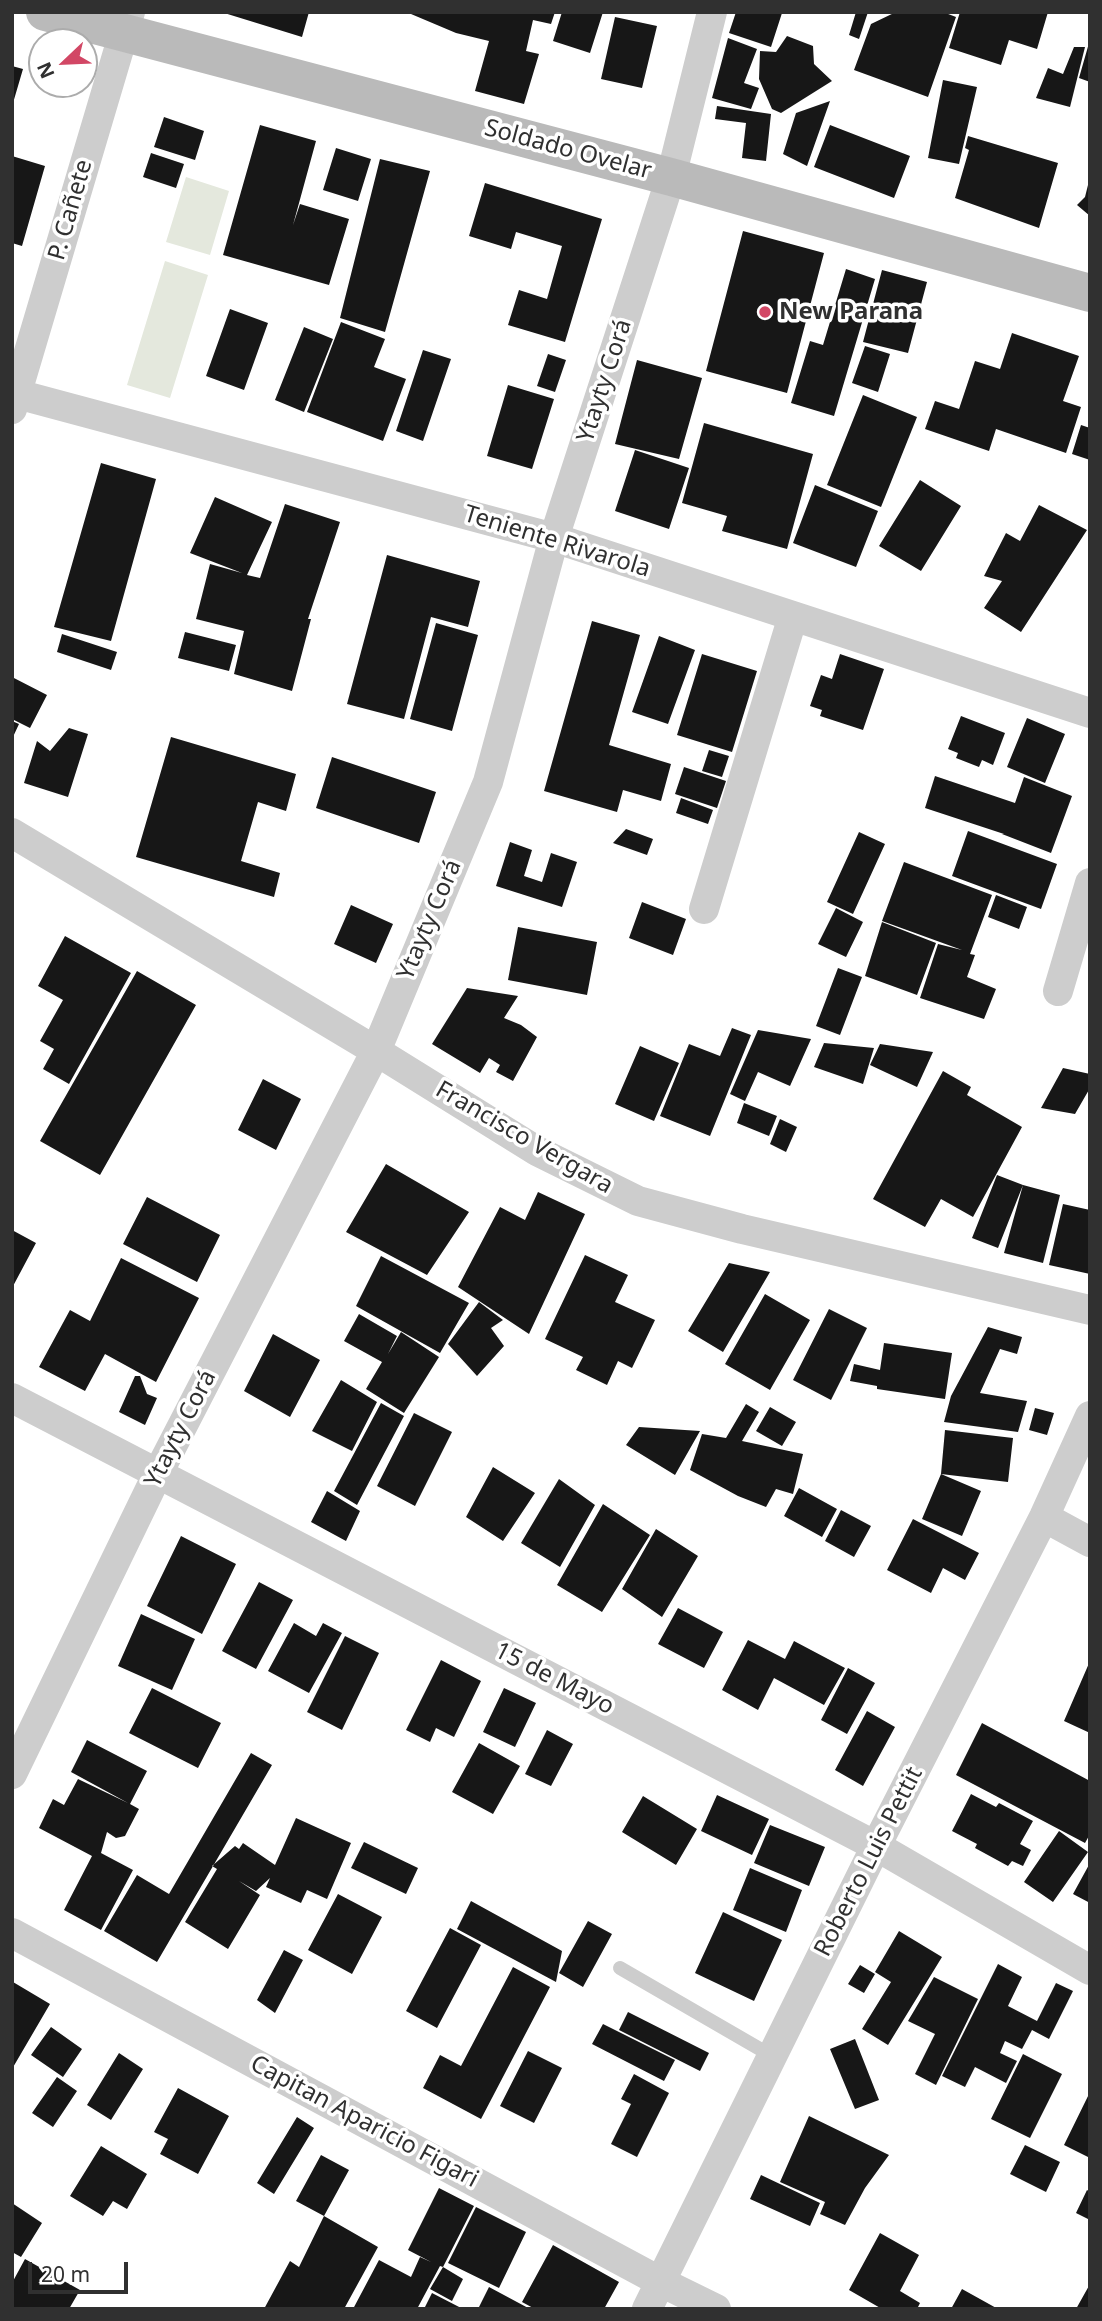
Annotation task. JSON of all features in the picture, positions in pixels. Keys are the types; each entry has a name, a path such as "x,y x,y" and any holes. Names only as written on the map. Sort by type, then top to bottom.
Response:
{"main road":[{"name":"Soldado Ovelar","path":"45,12 126,23 1090,293"}],"street":[{"name":"Ytayty Corá","path":"12,1774 157,1475 376,1051 488,782 554,538 671,177 712,12"},
{"name":"P. Cañete","path":"14,401 126,23"},
{"name":"Teniente Rivarola","path":"14,401 554,538 1090,713"},
{"path":"704,909 793,616"},
{"name":"Francisco Vergara","path":"12,834 376,1051 537,1151 638,1201 742,1229 1090,1310"},
{"path":"1058,991 1090,883"},
{"name":"15 de Mayo","path":"12,1398 876,1846 1090,1970"},
{"name":"Roberto Luis Pettit","path":"647,2309 876,1846 1044,1517 1090,1416"},
{"path":"1044,1517 1090,1542"},
{"name":"Capitan Aparicio Figari","path":"12,1933 716,2309"}],"lane":[{"path":"620,1968 772,2056"}],"shaded area":[{"path":"186,177 229,191 210,255 166,242"},
{"path":"165,261 208,275 170,398 127,385"}],"building":[{"path":"221,12 309,12 302,37"},
{"path":"555,12 551,24 533,20 526,51 539,54 524,104 475,91 489,41 456,33 411,14"},
{"path":"562,12 603,12 590,53 553,41"},
{"path":"736,12 782,13 771,47 729,33"},
{"path":"856,12 868,12 859,39 849,35"},
{"path":"896,12 943,12 956,17 928,97 854,70 871,24"},
{"path":"960,12 1048,12 1037,49 1009,40 1001,65 949,48"},
{"path":"615,17 657,26 642,88 601,79"},
{"path":"787,36 813,46 814,64 832,81 781,113 772,109 759,79 760,51 776,52"},
{"path":"728,38 757,49 744,83 759,88 751,109 712,98"},
{"path":"1090,43 1090,82 1079,78"},
{"path":"1074,47 1085,47 1070,107 1036,98 1048,68 1063,74"},
{"path":"12,66 23,69 13,103 12,102"},
{"path":"943,80 977,87 959,164 928,158"},
{"path":"830,101 807,166 783,154 796,113"},
{"path":"717,106 771,114 766,161 742,158 746,123 715,119"},
{"path":"164,117 204,131 195,160 154,147"},
{"path":"260,125 316,141 293,225 300,204 349,219 329,285 223,255"},
{"path":"830,125 910,156 894,198 814,167"},
{"path":"968,136 1058,163 1039,228 955,198 969,150 965,148"},
{"path":"336,148 371,159 358,201 323,190"},
{"path":"151,153 184,164 176,188 143,177"},
{"path":"12,156 45,166 22,246 12,243"},
{"path":"380,159 430,171 385,332 340,318"},
{"path":"1089,181 1090,216 1077,205 1085,197"},
{"path":"485,183 602,219 565,342 508,325 519,290 547,299 562,246 516,232 511,249 469,236"},
{"name":"New Parana","path":"743,231 824,253 787,393 706,371"},
{"path":"846,269 875,279 834,416 791,403 810,341 823,345"},
{"path":"882,270 927,282 908,353 863,342"},
{"path":"230,309 268,323 244,390 206,376"},
{"path":"341,322 385,339 374,367 406,379 383,441 307,412"},
{"path":"304,327 333,339 304,412 275,400"},
{"path":"1012,333 1079,356 1063,401 1081,407 1066,453 996,429 989,451 925,429 935,401 959,409 975,361 1000,369"},
{"path":"865,346 890,354 878,392 852,383"},
{"path":"423,350 451,359 423,441 396,431"},
{"path":"548,354 566,360 555,392 537,386"},
{"path":"637,360 702,378 679,459 615,444"},
{"path":"508,385 554,399 532,469 487,456"},
{"path":"863,395 917,417 881,507 827,485"},
{"path":"704,423 813,454 787,549 722,531 727,516 682,503"},
{"path":"1081,425 1090,428 1090,460 1072,454"},
{"path":"635,450 689,468 669,529 615,511"},
{"path":"101,463 156,479 111,641 54,627"},
{"path":"920,480 961,506 921,571 879,546"},
{"path":"815,485 878,511 856,567 793,543"},
{"path":"215,497 272,522 247,575 260,578 285,504 340,522 308,619 311,619 292,691 234,674 244,631 196,619 210,564 242,573 190,553"},
{"path":"1039,505 1087,530 1021,632 984,608 1002,581 984,576 1006,533 1020,541"},
{"path":"387,555 480,581 468,627 431,617 404,719 347,704"},
{"path":"592,621 640,635 609,745 671,764 661,801 623,790 617,812 544,791"},
{"path":"436,623 478,635 452,731 410,719"},
{"path":"185,632 236,645 229,671 178,658"},
{"path":"62,634 117,652 111,670 57,652"},
{"path":"659,636 695,650 668,724 632,712"},
{"path":"702,654 757,671 732,752 677,735"},
{"path":"840,654 884,669 863,730 820,716 822,710 810,706 821,675 832,679"},
{"path":"12,677 47,695 30,728 12,719"},
{"path":"961,716 1005,733 993,765 982,760 979,767 956,758 958,753 948,749"},
{"path":"1027,718 1065,734 1045,783 1007,767"},
{"path":"12,721 19,724 12,739"},
{"path":"69,728 88,734 68,797 24,783 37,741 50,751"},
{"path":"171,737 296,774 286,811 258,802 241,861 280,873 274,897 136,857"},
{"path":"709,750 729,756 722,777 702,771"},
{"path":"332,757 436,792 419,843 316,808"},
{"path":"684,767 726,781 717,808 675,794"},
{"path":"935,776 1015,803 1024,777 1072,796 1051,853 925,808"},
{"path":"681,798 713,810 708,824 676,813"},
{"path":"626,829 653,839 647,855 613,843"},
{"path":"968,831 1057,864 1041,909 952,876"},
{"path":"859,832 885,844 853,914 827,902"},
{"path":"510,842 532,850 524,876 542,882 551,853 577,862 562,907 496,886"},
{"path":"904,862 992,895 970,954 975,955 967,977 996,989 984,1019 920,998 938,944 962,950 882,921"},
{"path":"996,895 1027,907 1019,929 988,917"},
{"path":"642,902 686,919 673,955 629,938"},
{"path":"351,905 393,924 376,963 334,944"},
{"path":"836,908 863,922 846,957 818,944"},
{"path":"882,922 936,943 917,995 865,976"},
{"path":"518,927 597,942 587,995 508,980"},
{"path":"65,936 131,973 69,1084 43,1069 54,1049 40,1041 63,1000 38,986"},
{"path":"838,968 862,977 840,1035 816,1026"},
{"path":"137,971 196,1005 100,1175 40,1141"},
{"path":"467,988 518,996 504,1018 521,1025 537,1037 513,1081 496,1072 500,1065 489,1058 480,1073 432,1044"},
{"path":"732,1028 751,1035 710,1136 660,1116 689,1044 720,1056"},
{"path":"758,1030 811,1039 790,1086 758,1072 745,1101 730,1094"},
{"path":"824,1043 874,1048 863,1084 814,1067"},
{"path":"880,1044 933,1052 917,1087 870,1065"},
{"path":"640,1046 679,1063 654,1121 615,1104"},
{"path":"1063,1068 1090,1074 1090,1088 1075,1114 1041,1108"},
{"path":"943,1071 971,1087 967,1095 1022,1127 973,1217 941,1199 925,1227 873,1199"},
{"path":"263,1079 301,1099 276,1150 238,1130"},
{"path":"744,1103 777,1116 769,1136 737,1123"},
{"path":"780,1119 797,1127 786,1152 770,1144"},
{"path":"386,1164 469,1212 427,1275 346,1232"},
{"path":"997,1175 1023,1185 998,1248 972,1238"},
{"path":"1023,1185 1060,1195 1043,1263 1004,1253"},
{"path":"538,1192 585,1214 529,1334 458,1287 500,1207 525,1220"},
{"path":"147,1197 220,1235 197,1282 123,1244"},
{"path":"1063,1204 1090,1210 1090,1274 1049,1265"},
{"path":"12,1230 36,1243 12,1288"},
{"path":"585,1255 628,1275 615,1302 655,1320 632,1368 618,1361 607,1385 576,1370 583,1357 545,1339"},
{"path":"381,1256 469,1303 440,1353 356,1306"},
{"path":"121,1258 199,1298 156,1382 105,1354 85,1391 39,1367 70,1310 90,1321"},
{"path":"729,1263 770,1272 723,1352 688,1331"},
{"path":"765,1294 810,1320 770,1390 725,1364"},
{"path":"479,1302 503,1320 491,1328 504,1346 477,1376 448,1344"},
{"path":"829,1309 867,1328 831,1400 793,1380"},
{"path":"359,1314 397,1336 388,1354 401,1332 439,1357 404,1413 366,1389 382,1362 344,1341"},
{"path":"988,1327 1022,1337 1017,1354 1000,1349 980,1393 1027,1401 1018,1432 944,1422 951,1396"},
{"path":"273,1334 320,1360 290,1417 244,1391"},
{"path":"884,1343 952,1353 945,1399 877,1389 877,1386 850,1381 854,1364 880,1370"},
{"path":"135,1376 140,1376 147,1394 157,1398 145,1425 119,1412"},
{"path":"341,1380 377,1402 352,1451 312,1431"},
{"path":"381,1403 404,1416 357,1505 334,1491"},
{"path":"746,1404 759,1412 742,1441 803,1454 793,1494 776,1489 766,1507 738,1496 690,1470 702,1434 726,1438"},
{"path":"770,1407 796,1422 782,1446 756,1431"},
{"path":"1035,1408 1054,1413 1047,1435 1029,1430"},
{"path":"414,1413 452,1432 415,1506 377,1486"},
{"path":"639,1427 700,1431 675,1475 626,1445"},
{"path":"945,1430 1013,1438 1008,1482 941,1474"},
{"path":"493,1467 535,1493 503,1541 466,1517"},
{"path":"941,1474 981,1491 962,1536 922,1519"},
{"path":"559,1479 595,1505 560,1567 521,1543"},
{"path":"799,1488 837,1509 822,1537 784,1516"},
{"path":"327,1491 360,1511 346,1541 311,1522"},
{"path":"603,1504 650,1535 602,1612 557,1585"},
{"path":"841,1510 871,1526 854,1557 825,1541"},
{"path":"913,1519 979,1553 965,1580 943,1568 931,1593 887,1570"},
{"path":"656,1529 698,1556 662,1617 622,1589"},
{"path":"181,1536 236,1564 202,1634 147,1606"},
{"path":"259,1582 293,1600 256,1669 222,1651"},
{"path":"678,1608 723,1632 704,1668 658,1644"},
{"path":"141,1614 195,1639 172,1690 118,1666"},
{"path":"294,1623 316,1636 323,1623 342,1633 309,1693 268,1671"},
{"path":"345,1636 379,1653 342,1730 307,1712"},
{"path":"748,1640 785,1659 794,1641 845,1668 824,1705 774,1678 758,1710 722,1690"},
{"path":"441,1660 481,1681 454,1737 436,1728 430,1742 406,1730"},
{"path":"1090,1661 1090,1733 1064,1721"},
{"path":"848,1668 875,1683 847,1734 821,1720"},
{"path":"152,1688 221,1723 198,1768 129,1733"},
{"path":"504,1688 536,1703 515,1747 483,1732"},
{"path":"867,1711 895,1727 863,1786 835,1770"},
{"path":"982,1723 1090,1781 1090,1834 1085,1843 956,1775"},
{"path":"547,1730 573,1744 551,1786 525,1774"},
{"path":"87,1740 147,1771 130,1804 139,1809 125,1836 116,1838 107,1832 101,1853 133,1870 101,1930 64,1910 92,1856 39,1828 53,1799 64,1805 78,1779 128,1803 71,1772"},
{"path":"479,1743 520,1766 493,1814 452,1792"},
{"path":"251,1753 272,1765 157,1962 104,1931 137,1875 169,1894"},
{"path":"971,1794 996,1807 999,1803 1033,1821 1020,1844 1031,1850 1023,1866 1012,1861 1008,1866 975,1848 977,1844 952,1831"},
{"path":"717,1795 769,1819 752,1855 701,1831"},
{"path":"643,1796 697,1829 676,1865 622,1832"},
{"path":"296,1818 351,1843 327,1899 307,1890 301,1903 266,1887 270,1878 256,1891 239,1881 260,1895 228,1949 185,1922 217,1869 212,1866 235,1846 239,1849 243,1843 275,1865"},
{"path":"770,1825 825,1847 809,1886 754,1863"},
{"path":"1059,1831 1088,1852 1053,1902 1024,1882"},
{"path":"364,1842 418,1868 406,1894 351,1868"},
{"path":"1090,1863 1090,1903 1073,1894"},
{"path":"750,1868 802,1890 786,1932 733,1910"},
{"path":"338,1894 382,1917 352,1974 308,1950"},
{"path":"471,1901 562,1951 556,1982 457,1929"},
{"path":"723,1912 782,1940 754,2001 695,1973"},
{"path":"588,1921 612,1934 583,1987 559,1973"},
{"path":"450,1928 481,1945 437,2028 406,2011"},
{"path":"899,1931 942,1957 888,2045 862,2029 891,1982 875,1972"},
{"path":"284,1950 303,1960 275,2013 257,2000"},
{"path":"998,1964 1022,1977 1008,2006 1037,2021 1056,1983 1073,1991 1049,2039 1032,2030 1022,2049 1005,2041 1000,2053 1017,2061 1006,2083 975,2067 965,2087 942,2076"},
{"path":"860,1965 875,1974 864,1993 848,1984"},
{"path":"513,1967 550,1987 481,2119 423,2088 440,2055 461,2066"},
{"path":"934,1977 978,1999 936,2085 915,2074 935,2034 908,2021"},
{"path":"13,1982 50,2004 12,2069 12,1984"},
{"path":"628,2012 709,2053 700,2071 619,2030"},
{"path":"603,2024 675,2060 664,2081 592,2044"},
{"path":"51,2027 82,2049 63,2077 31,2055"},
{"path":"855,2039 879,2100 855,2109 830,2049"},
{"path":"528,2051 562,2068 534,2123 500,2106"},
{"path":"119,2053 143,2069 111,2120 87,2105"},
{"path":"1023,2054 1062,2074 1030,2138 991,2119"},
{"path":"634,2074 669,2093 637,2157 611,2144 631,2104 621,2099"},
{"path":"57,2077 77,2091 53,2127 32,2113"},
{"path":"178,2088 229,2116 198,2174 160,2154 168,2139 154,2132"},
{"path":"1090,2092 1090,2158 1064,2145"},
{"path":"809,2116 889,2155 865,2188 845,2225 820,2214 825,2202 780,2182"},
{"path":"297,2117 314,2128 274,2194 257,2183"},
{"path":"1025,2145 1060,2162 1046,2192 1010,2174"},
{"path":"101,2146 147,2174 127,2209 113,2201 103,2216 70,2196"},
{"path":"321,2155 349,2170 324,2216 296,2201"},
{"path":"761,2175 820,2203 810,2226 750,2199"},
{"path":"439,2188 474,2206 443,2267 440,2266 417,2309 353,2309 379,2260 411,2277 420,2257 431,2262 408,2250"},
{"path":"1087,2190 1090,2192 1090,2220 1076,2213"},
{"path":"12,2203 42,2223 21,2257 12,2252"},
{"path":"476,2207 526,2232 499,2288 448,2263"},
{"path":"324,2216 378,2247 344,2309 264,2309 290,2261 299,2267"},
{"path":"880,2233 919,2255 900,2291 920,2303 917,2309 882,2309 849,2290"},
{"path":"553,2245 619,2282 604,2309 535,2309 522,2302"},
{"path":"25,2259 80,2290 69,2309 12,2309 12,2283"},
{"path":"443,2267 463,2279 452,2301 430,2289"},
{"path":"1090,2284 1090,2309 1076,2309"},
{"path":"489,2287 530,2309 478,2309"},
{"path":"962,2289 998,2309 951,2309"},
{"path":"432,2293 463,2309 424,2309"}],"place":[{"name":"New Parana","path":"765,312"}]}
